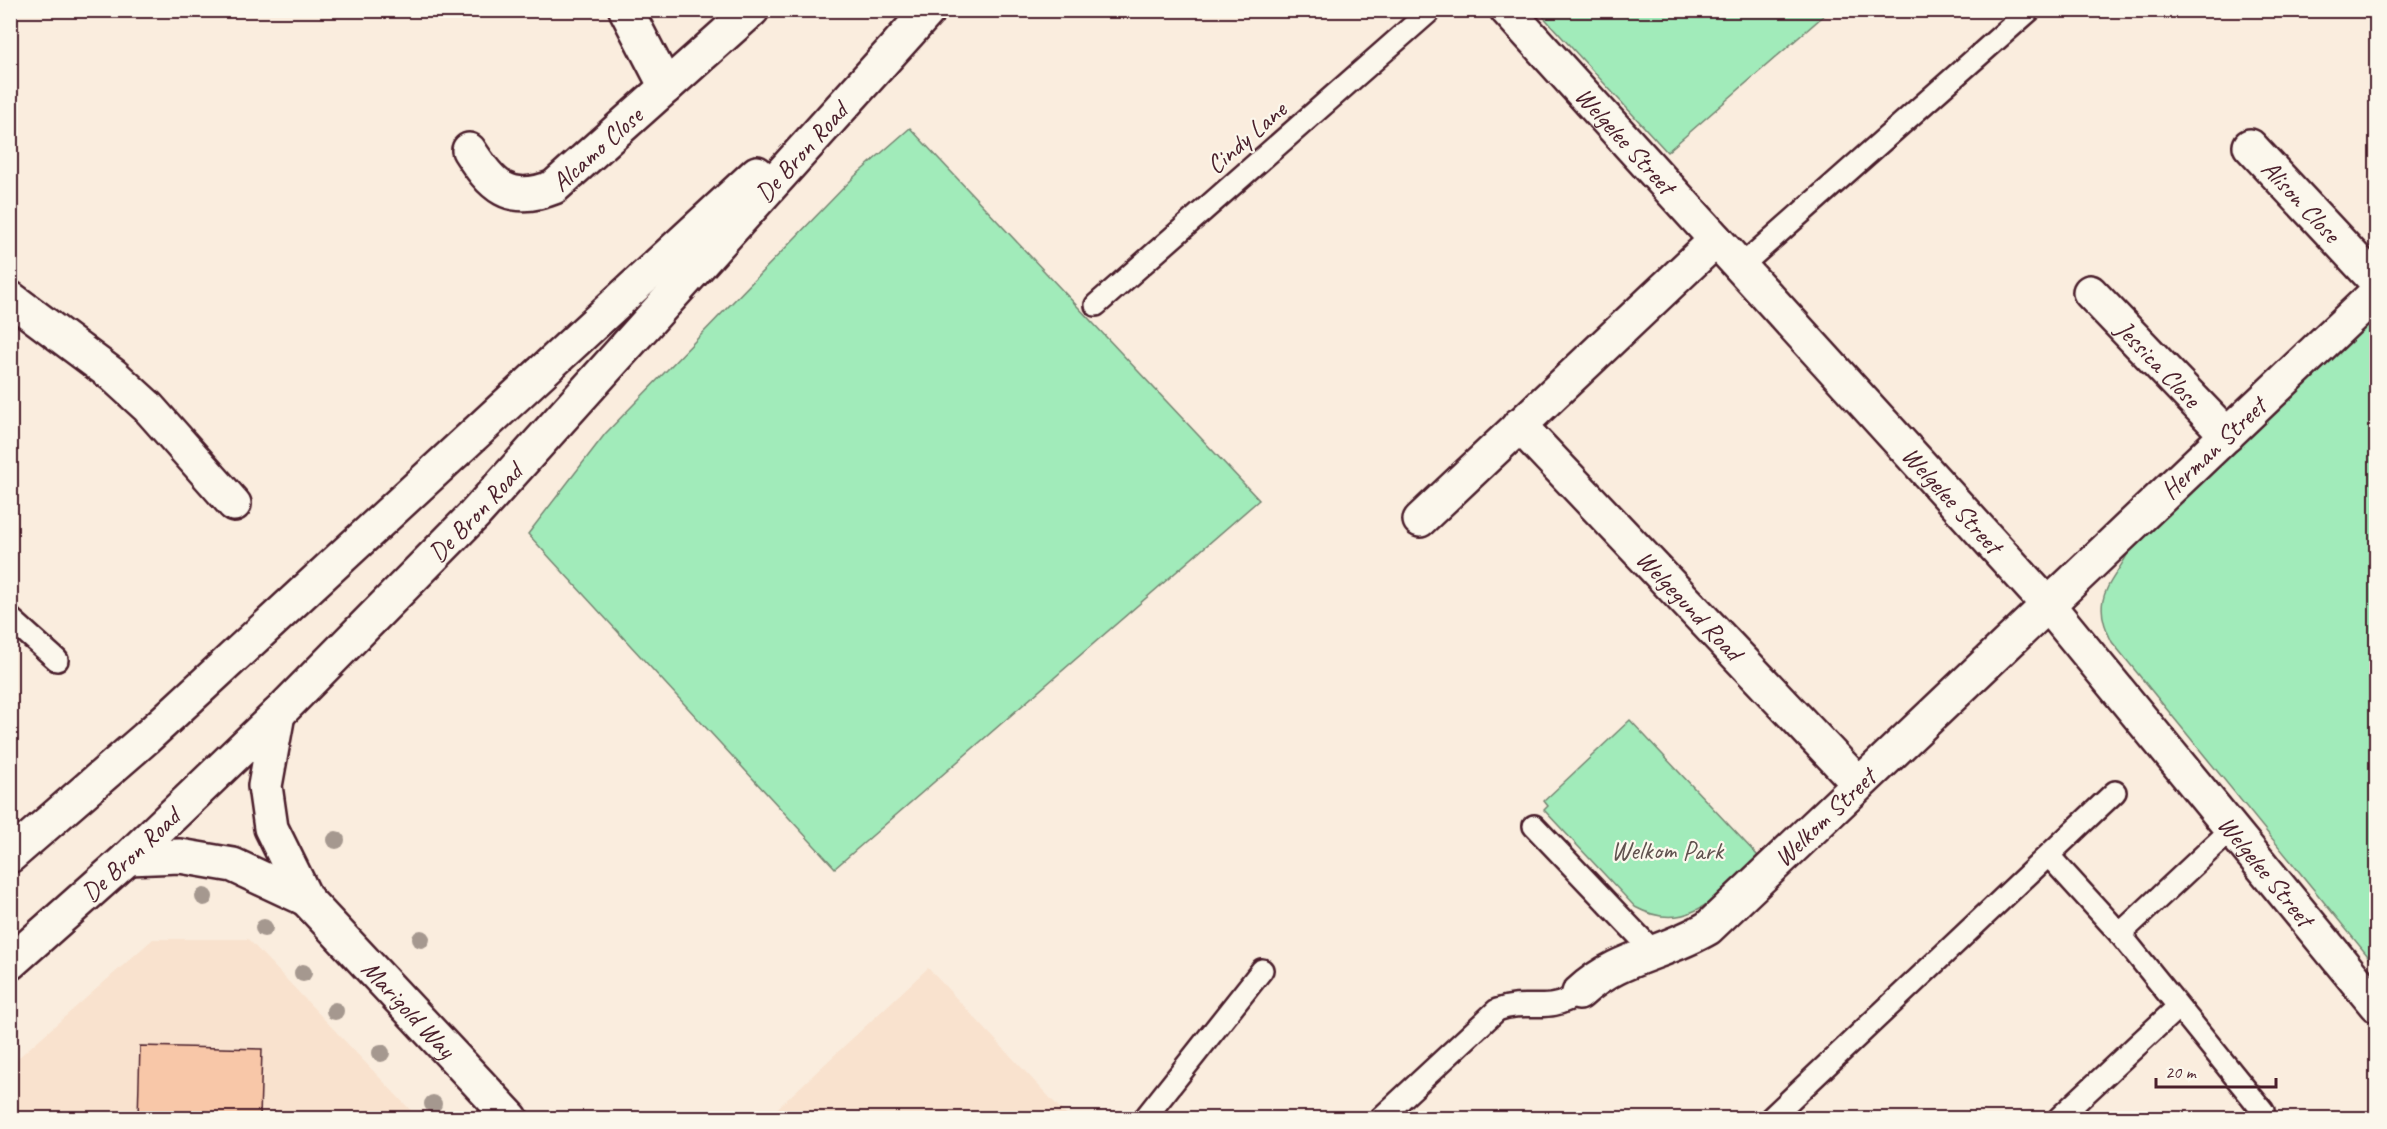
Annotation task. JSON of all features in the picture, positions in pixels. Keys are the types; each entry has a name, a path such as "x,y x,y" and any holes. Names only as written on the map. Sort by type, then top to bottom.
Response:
{"street":[{"path":"626,10 666,87"},
{"name":"Alcamo Close","path":"469,150 494,184 521,195 538,193 554,187 752,10"},
{"name":"Welgelee Street","path":"1507,10 2048,605 2376,1005"},
{"name":"De Bron Road","path":"10,963 128,858 278,714 474,515 920,21"},
{"name":"De Bron Road","path":"10,856 146,738 920,21"},
{"name":"Alison Close","path":"2250,146 2376,281"},
{"path":"1420,520 1716,240"},
{"name":"Jessica Close","path":"2090,292 2227,435"},
{"name":"Herman Street","path":"2048,605 2376,293"},
{"path":"10,298 114,375 148,407 234,504"},
{"name":"Welgegund Road","path":"1519,425 1859,784"},
{"name":"Welkom Street","path":"1579,993 1597,976 1619,964 1682,943 1708,928 2048,605"},
{"name":"Marigold Way","path":"278,714 265,786 271,828 306,898 512,1119"},
{"name":"Marigold Way","path":"128,858 180,856 234,866 306,898"}],"lane":[{"name":"Cindy Lane","path":"1096,305 1431,10"},
{"path":"1740,267 2030,10"},
{"path":"10,618 57,660"},
{"path":"1771,1119 2115,792"},
{"path":"1534,826 1655,953"},
{"path":"2120,934 2232,829"},
{"path":"2049,856 2120,934 2264,1111"},
{"path":"1144,1119 1262,970"},
{"path":"1381,1119 1497,1010 1525,1004 1550,1007 1559,1005 1579,993"},
{"path":"2059,1119 2178,1006"}],"shaded area":[{"path":"153,939 248,939 418,1118 11,1118 10,1065"},
{"path":"928,968 1069,1118 767,1118"}],"green space":[{"path":"1538,11 1829,11 1667,152"},
{"path":"910,128 1259,500 835,868 528,534 605,434 855,176"},
{"path":"2376,314 2376,966 2112,642 2102,612 2106,590 2132,545"},
{"name":"Welkom Park","path":"1630,720 1758,856 1718,895 1704,906 1689,913 1672,917 1655,915 1635,907 1544,810 1548,806 1544,801"}],"building":[{"path":"140,1046 262,1049 260,1118 138,1118"}]}
